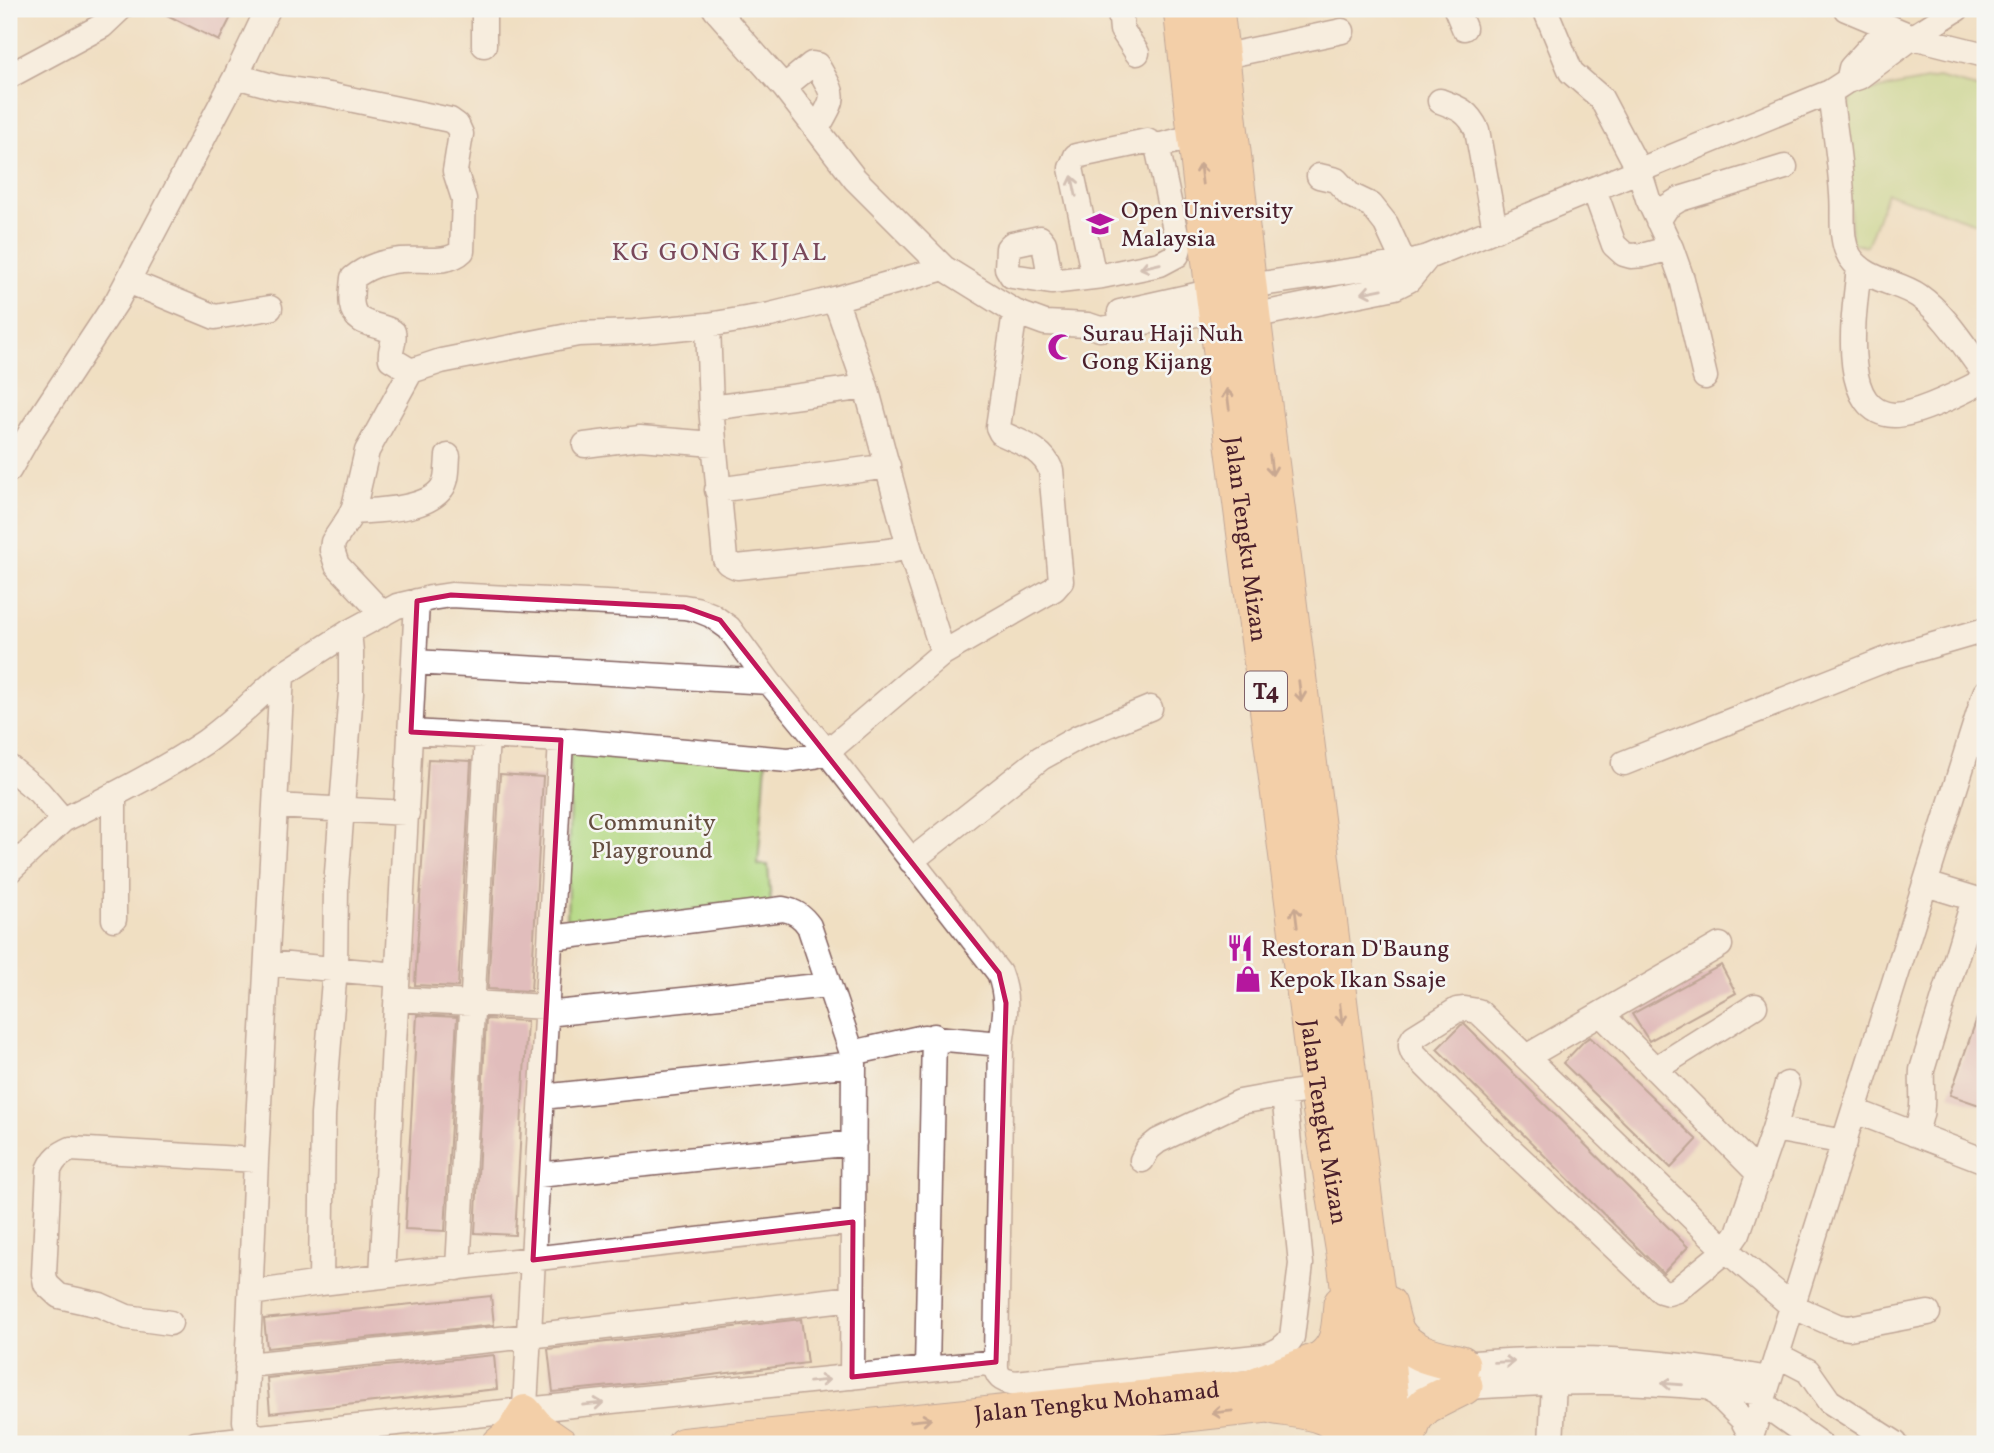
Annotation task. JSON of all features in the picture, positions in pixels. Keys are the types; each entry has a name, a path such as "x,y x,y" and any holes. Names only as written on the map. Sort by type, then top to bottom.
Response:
{"highway":[{"name":"Jalan Tengku Mizan","path":"1182,9 1196,136 1233,301 1375,1383 1394,1444"},
{"name":"Jalan Tengku Mizan","path":"1214,9 1220,57 1233,301 1301,1091 1358,1252"},
{"path":"1358,1252 1396,1331 1406,1343 1462,1375 1414,1416 1405,1444"},
{"path":"1267,1396 1321,1360 1335,1347 1340,1336 1358,1252"},
{"name":"Jalan Tengku Mizan","path":"1367,1444 1375,1383"},
{"path":"1267,1396 1329,1418 1343,1431 1350,1444"}],"main road":[{"name":"Jalan Tengku Mohamad","path":"934,1444 1375,1383"},
{"name":"Jalan Tengku Mohamad","path":"683,1444 1267,1396"},
{"path":"498,1444 512,1433 525,1411 538,1428 562,1444"}],"street":[{"path":"9,76 103,26 120,9"},
{"path":"9,470 128,281 236,76 268,9"},
{"path":"484,9 484,46"},
{"path":"715,9 785,87 855,179 944,268 1015,312 1045,323 1088,325 1100,329 1116,328 1233,301 1414,267 1495,230 1859,77 1957,9"},
{"path":"1120,9 1122,30 1137,53"},
{"path":"1545,9 1571,72 1601,98 1639,170 1682,279 1705,377"},
{"path":"1846,9 1913,37 1985,55"},
{"path":"1888,27 1839,86 1846,247 1859,267 1878,279 1918,295 1936,310 1985,374"},
{"path":"1220,57 1342,31"},
{"path":"785,87 812,64 817,65 832,92 832,101 817,129"},
{"path":"236,76 276,87 330,95 450,120 457,125 461,134 455,171 464,199 462,251 452,258 384,263 366,268 354,278 351,299 359,319 393,332 391,359 411,371"},
{"path":"1440,101 1461,109 1471,117 1477,130 1495,230"},
{"path":"1094,277 1071,169 1076,156 1147,141 1157,146 1196,136"},
{"path":"1051,282 1160,264 1177,255 1179,248 1157,146"},
{"path":"1658,220 1667,207 1680,200 1785,167"},
{"path":"1318,176 1336,180 1350,195 1371,205 1414,267"},
{"path":"1594,189 1614,245 1624,254 1645,255 1671,248"},
{"path":"1859,267 1853,335 1854,373 1862,394 1876,410 1894,415 1921,409 1985,380"},
{"path":"383,614 337,565 332,550 352,512 367,451 411,371 441,362 578,334 708,325 769,315 944,268"},
{"path":"128,281 215,317 270,308"},
{"path":"835,299 866,387 909,547 943,653"},
{"path":"411,732 561,740 788,760 827,752 943,653 1054,589 1061,581 1052,470 1041,454 1001,433 998,427 1015,312"},
{"path":"708,325 710,408 725,559 728,563 737,567 909,547"},
{"path":"710,408 866,387"},
{"path":"584,445 640,438 713,443"},
{"path":"352,512 406,506 432,496 444,486 448,456"},
{"path":"718,490 888,466"},
{"path":"9,871 63,820 114,795 203,743 230,723 282,676 349,632 397,606 451,595 696,609 729,628 999,973 1005,988 1001,1044 995,1371 1005,1382 1265,1356 1286,1346 1292,1337 1300,1275 1289,1134 1301,1091 1240,1102 1158,1141 1148,1149 1142,1160"},
{"path":"382,1276 417,601"},
{"path":"1624,763 1892,657 1985,630"},
{"path":"321,1283 323,1115 335,968 337,886 351,692 352,652 349,632"},
{"path":"414,662 769,682"},
{"path":"259,1437 250,1432 245,1421 282,676"},
{"path":"1750,1440 1926,884 1976,750 1985,693"},
{"path":"911,861 1041,758 1079,737 1150,708"},
{"path":"458,1268 488,736"},
{"path":"523,1444 561,740"},
{"path":"9,767 39,792 63,820"},
{"path":"114,795 114,919"},
{"path":"275,806 407,813"},
{"path":"1914,1134 1923,1105 1920,1084 1922,1070 1979,900 1926,884"},
{"path":"551,938 790,910 803,917 810,926 853,1058 852,1377"},
{"path":"1526,1057 1720,945"},
{"path":"267,963 335,968 396,987 474,1003 546,1011 828,985"},
{"path":"1655,1069 1755,1006"},
{"path":"1787,1084 1738,1233 1726,1250 1677,1290 1668,1293 1661,1291 1492,1132 1413,1053 1410,1042 1457,1010 1478,1011 1726,1250 1792,1306 1837,1326 1849,1328 1928,1312"},
{"path":"1601,1014 1759,1174"},
{"path":"927,1369 934,1036"},
{"path":"542,1097 853,1058 924,1037 1001,1044"},
{"path":"1855,1111 1985,1161"},
{"path":"1774,1129 1845,1142"},
{"path":"538,1175 853,1143"},
{"path":"170,1323 127,1317 88,1301 59,1296 46,1284 44,1274 48,1183 52,1161 71,1149 256,1160"},
{"path":"251,1293 853,1222"},
{"path":"247,1366 853,1298"},
{"path":"1462,1375 1554,1382 1671,1384 1718,1379 1779,1349"},
{"path":"1779,1349 1808,1371 1829,1401 1895,1443"},
{"path":"1375,1383 1462,1375 1564,1359 1619,1361 1718,1379 1765,1392 1820,1444"},
{"path":"196,1444 996,1362"},
{"path":"1718,1379 1742,1419 1750,1440"},
{"path":"1551,1444 1554,1382"}],"highlighted area":[{"path":"451,595 684,607 720,620 999,973 1006,1003 996,1362 852,1377 853,1222 533,1260 561,740 411,732 417,601"}],"green space":[{"path":"1938,78 1985,90 1985,226 1887,193 1867,246 1852,243 1844,119 1853,94"},
{"name":"Community Playground","path":"571,744 766,762 758,865 768,865 771,905 567,924"}],"building":[{"path":"155,9 235,9 219,41"},
{"path":"428,759 471,761 458,987 415,985"},
{"path":"500,774 543,777 531,991 488,989"},
{"path":"1721,965 1736,993 1649,1041 1632,1014"},
{"path":"1985,1001 1985,1107 1950,1095"},
{"path":"417,1015 457,1017 445,1231 405,1229"},
{"path":"486,1019 527,1021 515,1235 475,1233"},
{"path":"1464,1024 1688,1247 1663,1273 1437,1049"},
{"path":"1590,1037 1697,1140 1671,1168 1563,1063"},
{"path":"491,1296 494,1325 267,1348 264,1319"},
{"path":"801,1319 807,1363 553,1392 548,1349"},
{"path":"494,1355 497,1389 270,1413 267,1378"}],"place":[{"name":"Open University Malaysia","path":"1100,224"},
{"name":"Surau Haji Nuh Gong Kijang","path":"1061,347"},
{"name":"Restoran D'Baung","path":"1240,948"},
{"name":"Kepok Ikan Ssaje","path":"1248,979"}],"district":[{"name":"KG GONG KIJAL","path":"720,251"}]}
